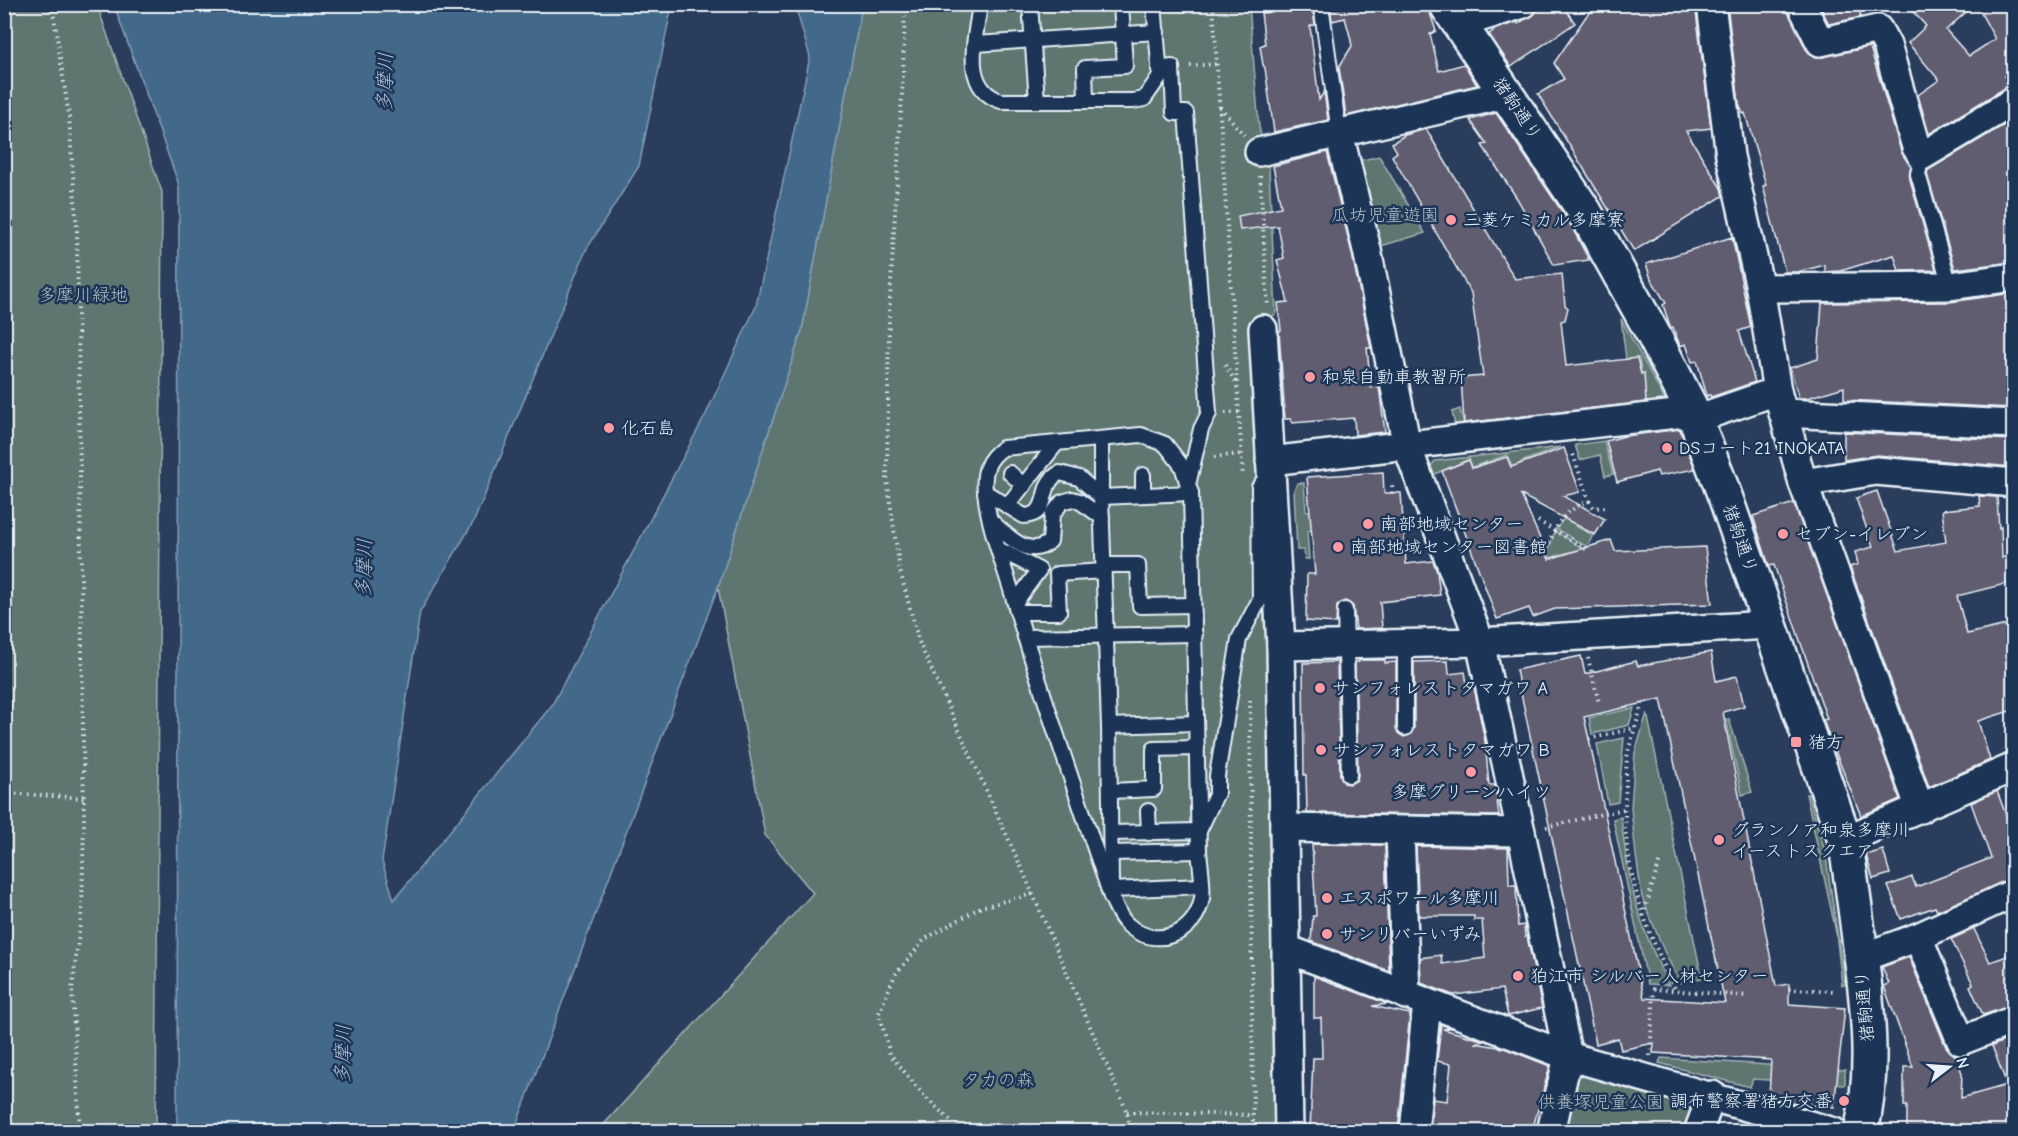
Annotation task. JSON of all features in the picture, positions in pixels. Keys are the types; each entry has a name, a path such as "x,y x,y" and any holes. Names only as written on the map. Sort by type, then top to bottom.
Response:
{"street":[{"path":"1452,14 1523,4"},
{"path":"1711,4 1730,156 1760,288 1780,402 1803,483 1920,809"},
{"path":"1801,4 1820,42 1878,29 1887,45 1916,147 1922,156 2013,101"},
{"name":"猪駒通り","path":"1452,14 1585,212 1653,334 1694,415 1726,500 1845,840 1869,1022 1869,1072 1860,1129"},
{"path":"1259,152 1507,94"},
{"path":"1339,133 1367,250 1407,446 1480,642 1521,832 1568,1056 1551,1131"},
{"path":"1760,288 1950,286 2013,278"},
{"path":"1265,321 1270,467 1281,646 1289,1131"},
{"path":"1270,467 1407,446 1694,415 1780,402 2013,424"},
{"path":"1803,483 1876,471 2013,483"},
{"path":"1281,646 1480,642 1769,625"},
{"path":"1845,840 2013,767"},
{"path":"1284,828 1521,832"},
{"path":"1400,831 1417,999 1414,1131"},
{"path":"1861,958 1918,937 2013,893"},
{"path":"1918,937 1961,1041 2013,1020"},
{"path":"1287,949 1568,1056 1712,1095 1860,1129"},
{"path":"1698,1131 1712,1095"}],"lane":[{"path":"980,4 973,70 980,87 989,98 1000,101 1133,101 1144,99 1160,76 1155,4"},
{"path":"1030,4 1036,101"},
{"path":"1086,101 1085,68 1125,66 1121,4"},
{"path":"1321,4 1339,133"},
{"path":"976,44 1157,32"},
{"path":"1159,69 1172,67 1174,113 1186,113 1209,413 1201,429 1190,489 1202,897 1195,917 1184,929 1172,936 1159,938 1142,936 1125,924 1111,894 1025,637 990,520 985,492 986,466 993,455 1003,448 1140,435 1165,444 1182,466 1190,489"},
{"path":"1922,156 1918,174 1950,286"},
{"path":"1101,439 1111,894"},
{"path":"1007,506 1057,443"},
{"path":"1199,831 1217,793 1216,776 1239,639 1260,599 1259,487 1270,467"},
{"path":"1010,473 1024,486"},
{"path":"985,492 1024,516 1031,516 1044,503 1049,481 1060,473 1079,478 1101,497 1190,489"},
{"path":"1143,474 1143,495"},
{"path":"990,520 1022,546 1035,549 1041,548 1050,541 1052,515 1062,502 1072,499 1079,501 1102,517"},
{"path":"1000,550 1039,570 1016,608"},
{"path":"1016,608 1059,612 1057,574 1138,565 1140,606 1193,605"},
{"path":"1345,610 1349,775"},
{"path":"1025,637 1195,634"},
{"path":"1405,644 1405,728"},
{"path":"1109,726 1197,723"},
{"path":"1110,791 1154,789 1154,749 1197,748"},
{"path":"1148,811 1149,833"},
{"path":"1111,833 1199,831"},
{"path":"1111,853 1199,851"},
{"path":"1111,894 1201,886"}],"path":[{"path":"52,4 69,116 77,231 84,798 82,910 72,989 80,1131"},
{"path":"905,4 889,317 887,480 900,571 919,642 1033,894 1127,1112 1131,1131"},
{"path":"1188,66 1216,64"},
{"path":"1219,106 1259,152 1265,321"},
{"path":"1569,442 1589,501 1594,508 1607,507"},
{"path":"1211,457 1241,454"},
{"path":"1547,549 1554,530 1565,515 1574,507 1589,501"},
{"path":"1538,521 1587,549"},
{"path":"1586,649 1599,703"},
{"path":"1642,704 1628,754 1624,809 1628,855 1637,900 1654,945 1676,991"},
{"path":"1589,739 1635,728"},
{"path":"4,793 84,798"},
{"path":"1521,832 1624,809"},
{"path":"1643,916 1660,860"},
{"path":"950,1120 924,1096 890,1054 879,1013 895,975 925,939 981,907 1033,894"},
{"path":"1648,1065 1654,989 1748,996"},
{"path":"1789,989 1847,992"},
{"path":"1127,1112 1253,1115"}],"green space":[{"name":"多摩川緑地","path":"5,4 97,5 162,192 156,1131 5,1131"},
{"name":"タカの森","path":"862,5 1249,5 1259,127 1269,169 1276,313 1258,331 1273,592 1282,1131 597,1132 813,893 765,835 718,587 802,330"},
{"name":"瓜坊児童遊園","path":"1379,156 1425,233 1367,250 1346,164"},
{"path":"1621,319 1667,404 1456,430 1452,412 1460,409 1464,425 1646,404 1639,358 1626,359"},
{"path":"1604,441 1613,474 1605,476 1600,455 1580,460 1575,445"},
{"path":"1561,447 1521,462 1531,490 1523,493 1507,455 1472,467 1469,459 1433,475 1430,467 1435,461"},
{"path":"1298,483 1304,483 1306,511 1327,510 1328,529 1307,531 1309,559 1305,559 1304,550 1297,550 1294,490"},
{"path":"1581,506 1585,508 1575,526 1593,535 1587,547 1556,529 1570,512"},
{"path":"1555,531 1586,550 1550,558 1548,551"},
{"path":"1634,708 1629,725 1592,734 1589,718"},
{"path":"1647,713 1702,978 1680,983 1642,897 1636,855 1631,808 1635,753"},
{"path":"1726,719 1729,719 1752,792 1742,795"},
{"path":"1624,738 1618,802 1608,804 1597,744"},
{"path":"1806,794 1808,794 1825,851 1845,985 1842,985 1836,932"},
{"path":"1621,817 1627,863 1636,903 1649,942 1669,985 1648,984 1613,819"},
{"path":"1661,1058 1845,1070 1845,1085 1753,1079 1750,1087 1659,1063"},
{"name":"供養塚児童公園","path":"1587,1069 1691,1098 1696,1109 1688,1131 1561,1132 1576,1075"}],"water":[{"name":"多摩川","path":"114,5 672,5 639,166 586,250 474,521 420,612 382,861 394,900 552,705 706,414 756,306 810,57 795,5 862,5 802,330 718,587 514,1131 177,1131 179,185"}],"building":[{"path":"1279,4 1312,4 1315,25 1310,26 1319,100 1324,92 1328,120 1274,132 1260,46 1265,44 1261,13 1280,11"},
{"path":"1330,4 1427,4 1436,31 1430,34 1439,71 1464,64 1477,85 1346,116 1339,67 1352,46 1345,18 1332,21"},
{"path":"1548,4 1562,4 1575,23 1511,67 1489,34 1496,29 1517,22 1518,24"},
{"path":"1602,4 1695,4 1711,128 1686,131 1721,188 1723,196 1634,251 1538,94 1564,79 1554,63 1587,15"},
{"path":"1727,4 1785,4 1806,49 1816,57 1870,47 1901,151 1911,166 1909,176 1936,270 1899,271 1894,255 1840,271 1825,272 1825,265 1797,272 1785,272 1763,186 1766,185 1745,113 1743,114 1739,104"},
{"path":"1819,4 1858,4 1861,17 1829,24"},
{"path":"1906,4 1975,4 1946,30 1969,56 1995,39 1976,4 2008,4 2013,14 2013,71 2004,76 2010,85 1929,134 1918,95 1939,80 1908,43 1926,26"},
{"path":"1496,113 1569,222 1589,260 1554,265 1518,200 1482,145 1487,144 1470,120"},
{"path":"2009,122 2013,130 2013,262 1955,269 1927,174 1928,170"},
{"name":"三菱ケミカル多摩寮","path":"1426,129 1515,279 1562,274 1565,305 1568,308 1565,320 1561,321 1566,366 1637,358 1641,374 1644,373 1646,402 1464,423 1461,378 1483,376 1471,293 1392,156 1397,152 1392,143 1405,135"},
{"path":"1327,152 1352,253 1371,348 1367,348 1371,388 1379,387 1385,432 1355,435 1354,418 1292,423 1291,419 1285,419 1278,303 1288,302 1277,260 1284,258 1278,226 1240,230 1238,216 1281,207 1273,166"},
{"path":"1732,237 1751,327 1739,331 1755,382 1711,397 1707,396 1697,361 1692,362 1686,344 1680,346 1673,327 1671,328 1663,305 1666,303 1651,279 1646,264"},
{"path":"2013,293 2013,408 1844,400 1844,387 1807,398 1799,398 1790,368 1818,359 1822,303 1950,302"},
{"path":"1680,429 1695,469 1659,476 1657,471 1617,482 1606,441 1625,436"},
{"path":"1844,432 2013,440 2013,467 1877,455 1844,460"},
{"path":"1564,448 1580,492 1563,496 1605,519 1595,535 1521,495 1549,559 1611,540 1615,551 1705,547 1712,604 1555,609 1533,617 1529,608 1497,619 1442,471 1469,460 1472,468 1507,457 1511,467"},
{"path":"1383,472 1384,493 1401,493 1406,564 1433,561 1440,595 1380,602 1382,628 1356,629 1353,606 1345,601 1337,606 1336,623 1306,621 1307,574 1315,574 1307,477"},
{"path":"1877,491 1898,551 1946,542 1942,510 1980,506 1979,496 1997,497 2002,558 2007,556 2013,582 1957,596 1967,634 2011,624 2013,710 1978,721 1990,760 1929,787 1850,567 1858,564 1855,552 1873,547 1856,498"},
{"path":"1794,503 1900,799 1861,816 1823,720 1827,719 1774,565 1769,566 1753,516"},
{"path":"1711,652 1716,681 1737,676 1744,706 1723,712 1776,986 1789,984 1789,1004 1845,1008 1834,1107 1789,1103 1769,1097 1771,1060 1653,1053 1654,1043 1621,1050 1618,1038 1596,1044 1516,670 1581,656 1585,674 1636,661 1638,666","holes":["1661,699 1725,1003 1644,998 1584,717"]},
{"path":"1359,660 1396,662 1396,728 1398,733 1404,737 1410,735 1414,728 1414,662 1448,661 1449,674 1465,672 1467,683 1473,682 1485,741 1489,785 1495,785 1499,816 1307,813 1306,775 1304,775 1303,663 1337,662 1340,775 1344,783 1350,784 1357,780 1358,775 1355,662"},
{"path":"1997,791 2013,834 2013,878 1937,911 1935,907 1901,919 1888,886 1912,877 1916,887 1991,858 1971,803"},
{"path":"1312,844 1385,845 1389,971 1311,941 1313,916 1316,916"},
{"path":"1416,846 1508,848 1509,885 1516,885 1518,926 1524,925 1542,1008 1508,1016 1502,989 1453,995 1421,983 1420,958 1441,955 1442,964 1485,958 1482,920 1474,920 1474,916 1419,916"},
{"path":"1883,850 1890,874 1873,879 1866,855"},
{"path":"1974,929 1990,962 2013,954 2013,1005 1983,1015 1970,986 1973,984 1951,939"},
{"path":"1909,957 1946,1047 1955,1055 1962,1073 1961,1098 2007,1085 1992,1046 2013,1037 2013,1131 1907,1131 1907,1106 1904,1106 1904,1067 1913,1067 1884,986 1889,984 1882,967"},
{"path":"1314,976 1388,1004 1372,1006 1410,1014 1398,1131 1310,1131 1313,1058 1322,1058 1321,1018 1314,1018"},
{"path":"1441,1024 1450,1028 1443,1029 1485,1041 1475,1043 1504,1048 1550,1066 1532,1131 1430,1131 1433,1099 1447,1101 1451,1064 1437,1061"}],"place":[{"name":"三菱ケミカル多摩寮","path":"1451,220"},
{"name":"和泉自動車教習所","path":"1310,377"},
{"name":"化石島","path":"609,428"},
{"name":"DSコート21 INOKATA","path":"1667,448"},
{"name":"南部地域センター","path":"1368,524"},
{"name":"セブン-イレブン","path":"1783,534"},
{"name":"南部地域センター図書館","path":"1338,547"},
{"name":"サンフォレストタマガワ A","path":"1320,688"},
{"name":"猪方","path":"1796,742"},
{"name":"サンフォレストタマガワ B","path":"1321,750"},
{"name":"多摩グリーンハイツ","path":"1471,772"},
{"name":"グランノア和泉多摩川 イーストスクエア","path":"1719,840"},
{"name":"エスポワール多摩川","path":"1327,898"},
{"name":"サンリバーいずみ","path":"1327,934"},
{"name":"狛江市 シルバー人材センター","path":"1518,976"},
{"name":"調布警察署猪方交番","path":"1844,1101"}]}
